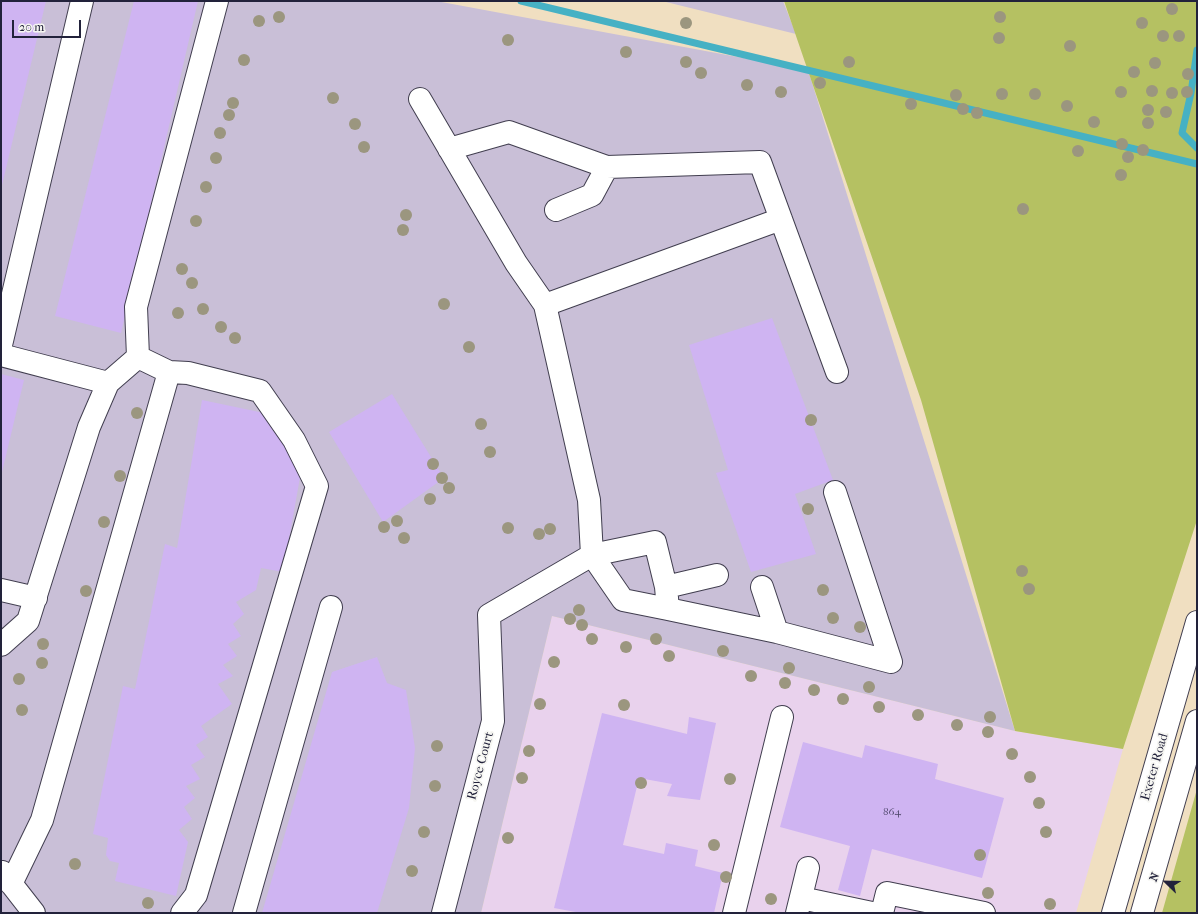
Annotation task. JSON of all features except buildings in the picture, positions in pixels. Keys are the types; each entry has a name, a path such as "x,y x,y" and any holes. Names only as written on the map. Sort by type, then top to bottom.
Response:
{"street":[{"path":"1,345 82,1"},
{"path":"138,357 136,307 217,1"},
{"path":"420,99 516,263 545,305 589,500 592,555 623,600 777,632 891,662 835,492"},
{"path":"449,149 509,132 607,168 760,162 837,372"},
{"path":"556,210 592,195 607,168"},
{"path":"545,305 780,220"},
{"path":"1,355 108,383"},
{"path":"138,357 169,372 188,373 260,391 294,440 318,486 196,895 182,913"},
{"path":"1,645 28,622 89,427 108,383 138,357"},
{"path":"34,913 6,877 42,820 169,372"},
{"path":"592,555 655,542 666,587 668,609"},
{"name":"Royce Court","path":"443,913 493,721 489,615 592,555"},
{"path":"666,587 717,575"},
{"path":"762,587 777,632"},
{"path":"1,590 36,598"},
{"path":"244,913 331,607"},
{"name":"Exeter Road","path":"1113,913 1197,622"},
{"path":"734,913 782,717"},
{"path":"1142,913 1197,721"},
{"path":"808,868 799,905 872,913"},
{"path":"882,913 887,893 984,913"}],"shaded area":[{"path":"1,1 436,1 808,70 1015,731 552,616 481,913 1,913"},
{"path":"662,1 783,1 796,34"},
{"path":"552,616 1015,731 1123,749 1076,913 481,913"}],"green space":[{"path":"784,1 1197,1 1197,520 1123,749 1015,731 921,400"},
{"path":"1197,789 1197,913 1162,913"}],"waterway":[{"path":"521,1 1197,164"},
{"path":"1197,50 1191,93 1182,133 1197,148"}]}
